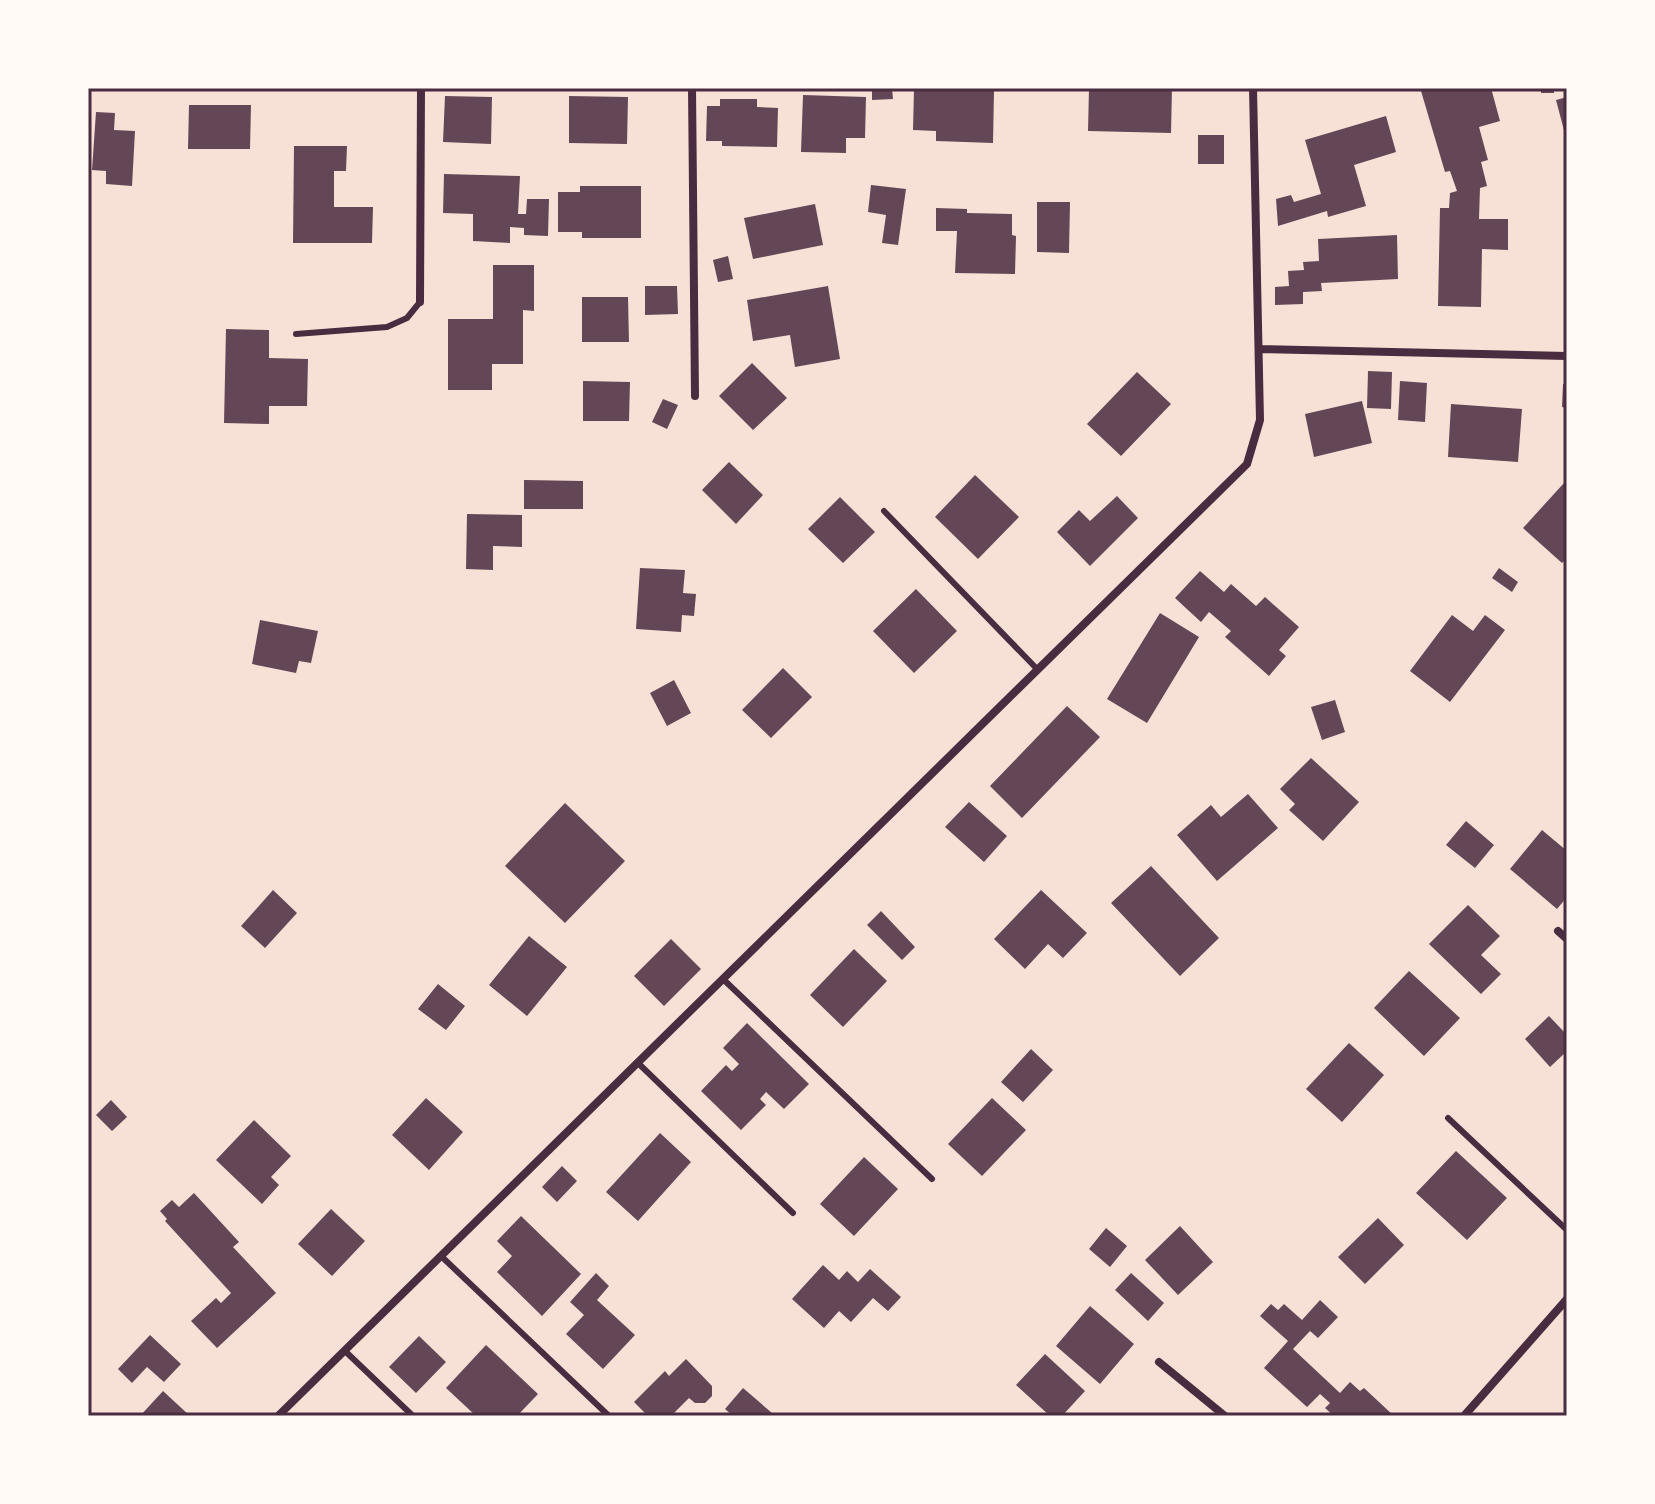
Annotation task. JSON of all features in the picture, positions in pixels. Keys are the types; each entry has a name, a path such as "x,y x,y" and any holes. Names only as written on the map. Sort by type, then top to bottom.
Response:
{"street":[{"path":"420,302 421,88"},
{"path":"692,88 695,396"},
{"path":"278,1416 1247,464 1260,420 1253,88"},
{"path":"1259,349 1567,356"},
{"path":"1558,931 1567,939"},
{"path":"1464,1416 1567,1299"},
{"path":"1159,1362 1225,1416"}],"lane":[{"path":"296,334 387,327 407,318 420,302"},
{"path":"884,511 1038,670"},
{"path":"723,979 932,1179"},
{"path":"638,1063 793,1213"},
{"path":"1448,1118 1567,1230"},
{"path":"441,1256 609,1416"},
{"path":"345,1351 413,1416"}],"building":[{"path":"872,88 892,88 893,99 872,100"},
{"path":"1089,88 1172,88 1171,133 1088,131"},
{"path":"1469,88 1469,91 1491,88 1500,121 1479,127 1488,160 1481,162 1487,186 1480,188 1479,219 1508,219 1508,250 1482,249 1481,307 1438,306 1440,208 1449,208 1450,193 1457,191 1450,171 1445,172 1421,91"},
{"path":"1541,88 1554,88 1554,93 1541,93"},
{"path":"914,89 994,91 993,143 936,141 936,131 913,130"},
{"path":"803,95 866,97 865,138 846,138 846,153 801,152"},
{"path":"445,96 492,97 491,144 443,142"},
{"path":"569,96 628,97 627,144 569,143"},
{"path":"1567,97 1567,138 1566,138 1556,100"},
{"path":"720,99 757,99 757,107 778,108 777,147 722,146 722,141 706,141 707,106 720,106"},
{"path":"189,105 251,105 250,149 188,149"},
{"path":"96,112 115,113 114,130 135,131 132,186 106,184 106,171 92,170"},
{"path":"1386,116 1396,152 1354,165 1366,206 1328,217 1327,211 1278,226 1276,199 1291,195 1294,202 1321,194 1305,140"},
{"path":"1198,135 1224,135 1224,164 1198,164"},
{"path":"294,146 347,146 346,171 334,171 334,207 373,207 372,243 293,243"},
{"path":"444,174 520,176 518,214 526,214 527,199 549,199 548,236 524,235 524,228 510,227 510,243 473,241 473,214 443,213"},
{"path":"871,185 906,189 898,245 882,243 886,215 868,212"},
{"path":"580,186 641,186 641,238 582,238 582,232 558,232 558,192 580,192"},
{"path":"1037,202 1070,202 1069,253 1037,252"},
{"path":"815,204 823,245 753,259 744,218"},
{"path":"936,208 967,209 967,213 1012,214 1012,235 1016,236 1015,274 955,273 957,231 936,231"},
{"path":"1397,235 1398,279 1321,283 1322,291 1303,292 1303,304 1275,305 1275,287 1289,286 1288,271 1304,270 1303,262 1319,261 1318,239"},
{"path":"728,256 733,279 718,282 713,260"},
{"path":"493,265 534,265 534,311 523,310 523,364 492,364 492,390 448,390 448,319 493,319"},
{"path":"645,286 677,286 678,314 645,315"},
{"path":"828,286 840,359 795,367 790,335 753,341 747,300"},
{"path":"582,297 628,297 629,342 582,342"},
{"path":"226,329 269,330 269,358 308,359 307,406 269,406 269,424 224,423"},
{"path":"752,363 787,398 753,430 719,396"},
{"path":"1368,371 1392,372 1391,409 1367,408"},
{"path":"1137,372 1171,404 1121,456 1087,424"},
{"path":"583,381 630,382 629,421 583,421"},
{"path":"1400,381 1427,383 1425,422 1398,420"},
{"path":"1563,384 1567,385 1567,408 1562,407"},
{"path":"663,399 678,405 667,429 652,422"},
{"path":"1362,401 1372,443 1314,457 1305,414"},
{"path":"1451,404 1522,409 1518,462 1448,457"},
{"path":"729,462 763,495 736,524 702,490"},
{"path":"975,475 1019,517 978,559 935,517"},
{"path":"524,480 583,481 583,509 524,509"},
{"path":"1564,483 1567,486 1567,558 1562,563 1523,528"},
{"path":"1117,496 1138,518 1090,566 1057,532 1079,510 1090,521"},
{"path":"840,497 875,532 843,563 808,529"},
{"path":"467,514 522,515 522,547 493,546 493,570 466,569"},
{"path":"640,568 685,570 683,593 696,594 694,616 682,615 681,632 636,629"},
{"path":"1499,568 1518,582 1512,592 1492,578"},
{"path":"1200,571 1224,592 1231,584 1256,606 1265,597 1299,627 1279,650 1286,656 1269,676 1225,637 1231,631 1209,612 1201,622 1175,598"},
{"path":"916,589 957,631 914,673 873,631"},
{"path":"1160,613 1199,637 1147,723 1107,699"},
{"path":"1452,615 1473,631 1485,615 1505,630 1450,702 1410,671"},
{"path":"260,620 318,631 311,663 299,661 296,673 252,664"},
{"path":"783,668 812,697 771,738 742,710"},
{"path":"674,680 691,713 667,726 650,693"},
{"path":"1335,700 1345,732 1322,740 1311,707"},
{"path":"1067,706 1100,737 1022,818 990,786"},
{"path":"1311,758 1359,802 1323,841 1289,810 1295,804 1280,789"},
{"path":"1248,794 1278,828 1217,881 1177,835 1211,805 1221,817"},
{"path":"969,802 1007,836 984,862 945,827"},
{"path":"565,803 625,861 565,923 505,866"},
{"path":"1466,821 1494,845 1475,868 1446,845"},
{"path":"1542,830 1567,851 1567,897 1557,909 1510,869"},
{"path":"1151,866 1219,938 1180,976 1111,903"},
{"path":"273,890 297,913 265,948 241,926"},
{"path":"1041,890 1087,933 1063,958 1048,944 1025,969 994,939"},
{"path":"1468,905 1500,936 1481,955 1501,974 1481,994 1429,944"},
{"path":"881,911 915,947 902,960 867,925"},
{"path":"529,936 567,967 527,1016 489,985"},
{"path":"671,939 701,969 664,1006 634,976"},
{"path":"854,949 887,981 843,1027 810,995"},
{"path":"1409,971 1460,1018 1424,1056 1374,1008"},
{"path":"438,984 465,1006 446,1030 418,1009"},
{"path":"1549,1016 1567,1035 1567,1051 1550,1067 1525,1039"},
{"path":"747,1023 809,1084 784,1109 766,1092 760,1099 766,1105 741,1130 701,1091 726,1065 732,1071 739,1064 723,1048"},
{"path":"1349,1043 1384,1075 1342,1122 1306,1089"},
{"path":"1031,1049 1053,1070 1023,1102 1001,1082"},
{"path":"426,1098 463,1132 429,1170 392,1135"},
{"path":"992,1098 1026,1130 982,1176 948,1144"},
{"path":"111,1100 127,1117 112,1131 96,1115"},
{"path":"254,1120 291,1156 271,1177 279,1185 262,1204 216,1160"},
{"path":"660,1133 691,1162 638,1221 606,1192"},
{"path":"1456,1151 1507,1198 1467,1240 1416,1193"},
{"path":"864,1157 898,1189 854,1236 820,1204"},
{"path":"562,1166 577,1181 557,1202 542,1187"},
{"path":"194,1193 239,1242 233,1247 276,1293 217,1348 191,1321 216,1298 221,1303 231,1293 165,1221 167,1219 160,1211 172,1200 179,1207"},
{"path":"331,1209 365,1241 332,1276 298,1244"},
{"path":"521,1216 581,1274 542,1316 497,1272 512,1256 497,1241"},
{"path":"1378,1218 1404,1245 1365,1284 1338,1257"},
{"path":"1180,1226 1213,1262 1178,1295 1145,1260"},
{"path":"1106,1228 1127,1246 1110,1267 1089,1249"},
{"path":"823,1265 839,1280 847,1271 858,1282 870,1269 901,1297 888,1311 873,1298 851,1322 839,1311 824,1328 792,1299"},
{"path":"596,1273 609,1286 597,1300 635,1335 603,1369 566,1334 584,1315 570,1302"},
{"path":"1131,1273 1164,1303 1148,1321 1115,1290"},
{"path":"1320,1300 1338,1317 1318,1338 1310,1331 1293,1349 1340,1393 1350,1382 1360,1391 1364,1388 1394,1416 1334,1416 1325,1408 1330,1403 1320,1394 1307,1407 1264,1368 1288,1341 1260,1316 1271,1304 1278,1310 1284,1304 1302,1320"},
{"path":"1090,1306 1134,1344 1100,1384 1056,1346"},
{"path":"150,1335 181,1364 164,1382 147,1367 132,1383 118,1369"},
{"path":"419,1336 446,1362 416,1393 389,1367"},
{"path":"486,1345 538,1394 517,1416 476,1416 446,1388"},
{"path":"1045,1354 1085,1391 1062,1416 1050,1416 1016,1385"},
{"path":"686,1359 712,1386 712,1396 705,1403 695,1403 689,1398 671,1416 648,1416 634,1402 665,1371 669,1376"},
{"path":"743,1388 772,1413 770,1416 733,1416 725,1409"},
{"path":"163,1391 190,1416 140,1416"}]}
